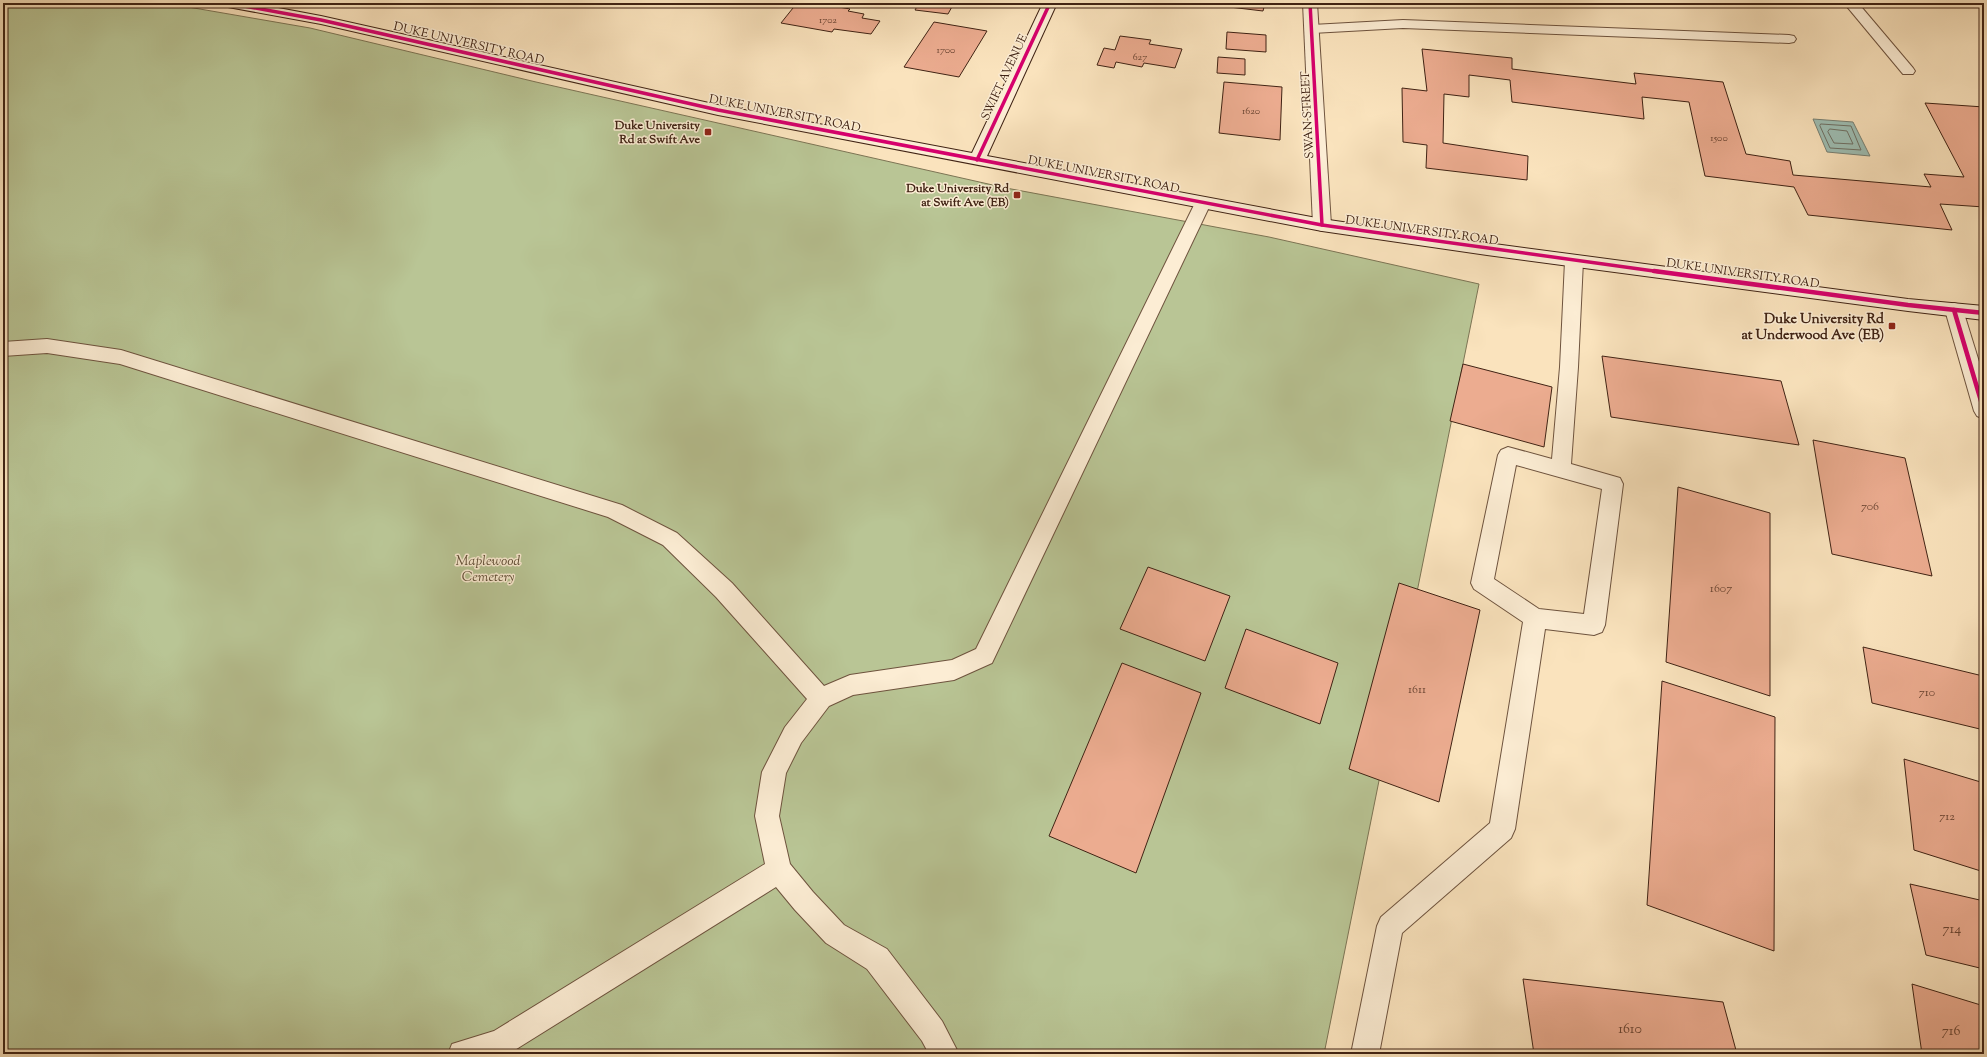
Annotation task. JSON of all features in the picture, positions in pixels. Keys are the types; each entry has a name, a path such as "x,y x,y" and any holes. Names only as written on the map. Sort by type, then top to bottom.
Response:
{"main road":[{"name":"DUKE UNIVERSITY ROAD","path":"228,3 322,20 718,110 1322,225 1574,261 1908,305 1984,313"},
{"name":"SWIFT AVENUE","path":"977,160 1050,3"},
{"name":"SWAN STREET","path":"1310,3 1322,225"},
{"path":"1954,310 1984,412"}],"lane":[{"path":"1851,3 1908,71"},
{"path":"1312,29 1403,24 1789,39"},
{"path":"945,1054 932,1031 877,959 835,934 804,901 778,870 767,816 774,772 793,735 821,699 850,685 889,678 954,670 984,656 1203,203"},
{"path":"1561,469 1569,367 1574,261"},
{"path":"3,349 47,346 121,357 614,511 670,539 724,590 821,699"},
{"path":"1508,455 1561,469 1613,484 1594,625 1535,618 1482,583 1508,455"},
{"path":"1365,1054 1390,926 1502,829 1535,618"},
{"path":"462,1054 500,1043 778,870"}],"green space":[{"name":"Maplewood Cemetery","path":"3,3 165,3 310,28 536,82 1006,188 1269,237 1479,284 1324,1054 3,1054"}],"water":[{"path":"1813,119 1853,122 1870,156 1827,152"}],"building":[{"path":"797,3 817,3 850,9 848,11 864,14 862,18 880,21 871,34 834,29 832,32 781,23"},
{"path":"919,3 954,3 948,14 915,10"},
{"path":"1222,3 1265,3 1263,11 1221,6"},
{"path":"934,22 987,31 959,77 904,67"},
{"path":"1227,32 1266,35 1266,52 1226,49"},
{"path":"1120,36 1151,40 1149,44 1182,49 1175,68 1144,63 1142,67 1116,62 1114,68 1097,65 1104,48 1115,50"},
{"path":"1422,49 1512,58 1512,69 1636,84 1634,73 1723,82 1746,154 1790,161 1793,175 1931,187 1924,174 1964,177 1925,103 1984,107 1984,207 1940,204 1952,230 1808,215 1794,187 1705,176 1689,102 1642,97 1644,119 1512,102 1510,80 1469,75 1469,97 1444,94 1443,143 1528,156 1527,180 1426,168 1427,145 1403,142 1402,88 1427,91"},
{"path":"1218,57 1245,59 1245,75 1217,73"},
{"path":"1224,82 1282,87 1280,140 1219,133"},
{"path":"1602,356 1781,381 1799,445 1611,417"},
{"path":"1463,364 1552,387 1544,447 1450,421"},
{"path":"1813,440 1905,458 1932,576 1832,554"},
{"path":"1678,487 1770,513 1770,696 1666,662"},
{"path":"1148,567 1230,596 1205,661 1120,629"},
{"path":"1399,583 1480,610 1439,802 1349,769"},
{"path":"1246,629 1338,663 1320,724 1225,688"},
{"path":"1863,647 1983,676 1984,730 1872,703"},
{"path":"1122,663 1201,693 1136,873 1049,836"},
{"path":"1662,681 1775,717 1774,951 1647,905"},
{"path":"1904,759 1984,783 1984,872 1914,850"},
{"path":"1910,884 1984,901 1984,969 1926,955"},
{"path":"1523,979 1723,1002 1737,1054 1534,1054"},
{"path":"1912,984 1984,1006 1984,1054 1922,1054"}],"cycle path":[{"path":"228,3 321,20 718,110 1322,225 1487,249 1908,305 1984,313"},
{"path":"977,160 1050,3"},
{"path":"1310,3 1322,225"},
{"path":"1954,310 1984,411"}],"place":[{"name":"Duke University Rd at Swift Ave","path":"708,132"},
{"name":"Duke University Rd at Swift Ave (EB)","path":"1017,195"},
{"name":"Duke University Rd at Underwood Ave (EB)","path":"1892,326"}]}
